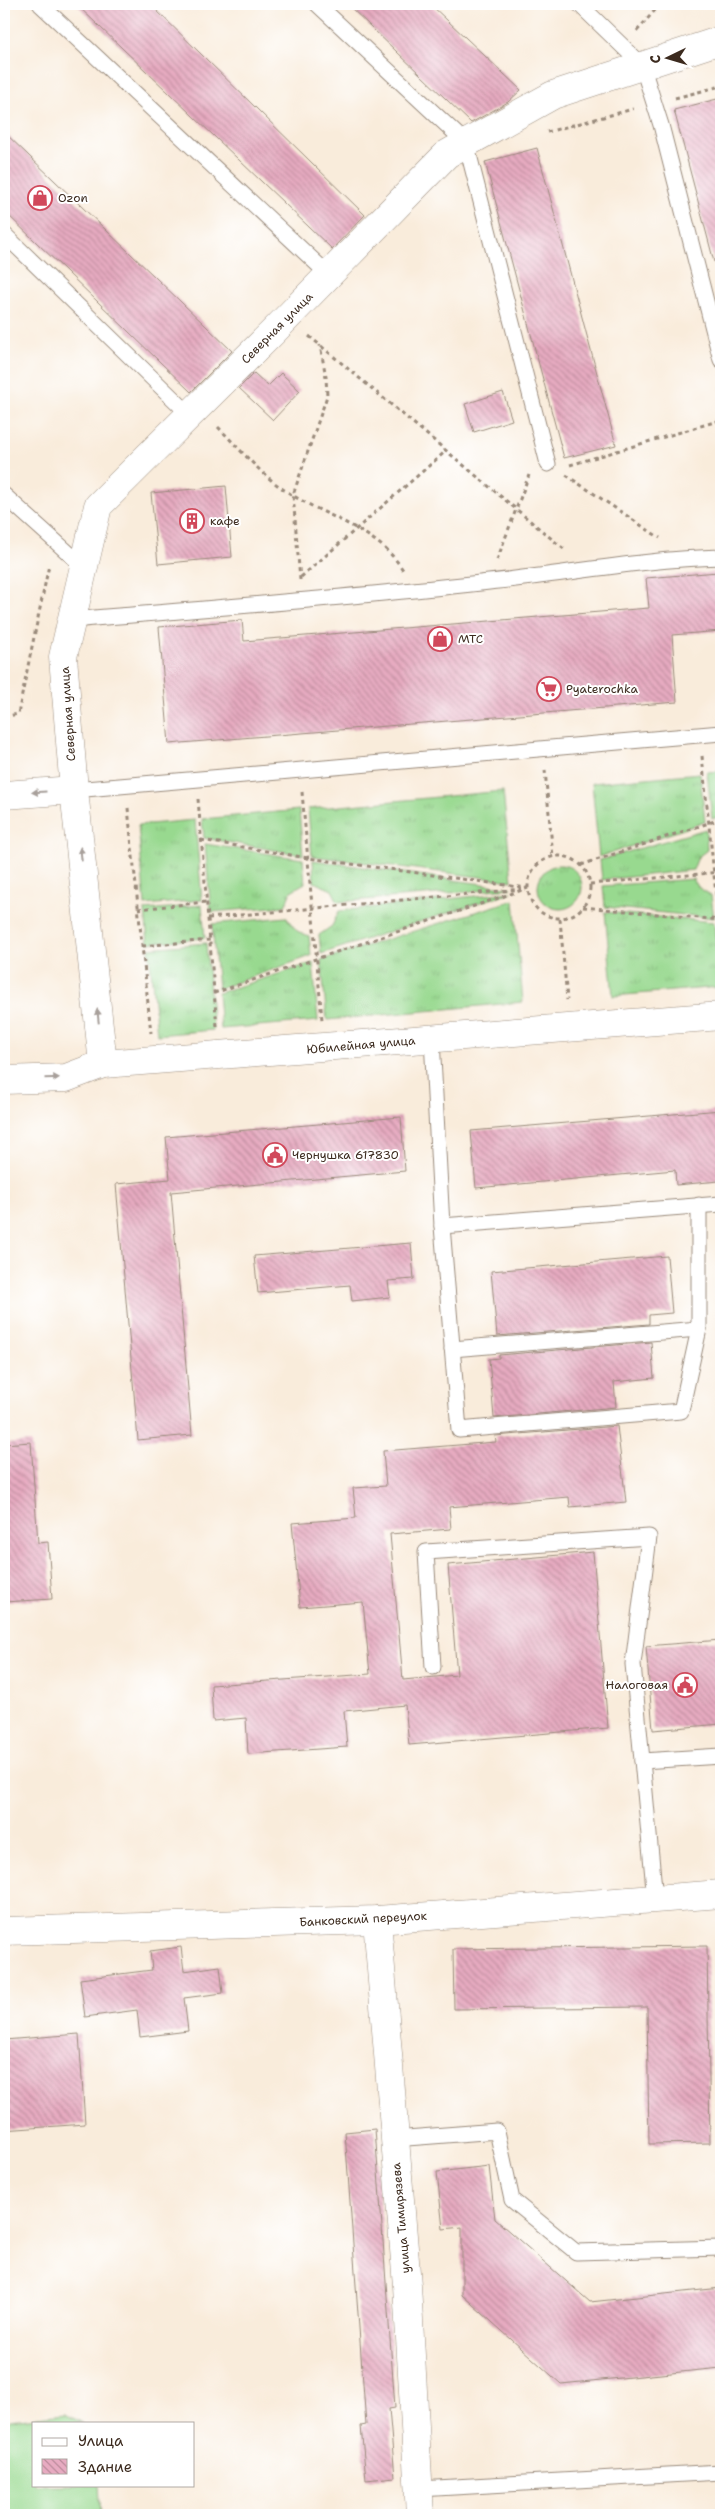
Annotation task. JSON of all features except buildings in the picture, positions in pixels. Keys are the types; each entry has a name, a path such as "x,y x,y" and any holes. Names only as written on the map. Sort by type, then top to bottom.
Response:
{"street":[{"name":"Северная улица","path":"103,1064 74,790 63,657 98,506 288,318 447,154 553,95 633,56 721,40"},
{"path":"4,795 74,790"},
{"name":"Юбилейная улица","path":"4,1080 66,1078 103,1064 721,1016"},
{"name":"Банковский переулок","path":"4,1931 376,1920 721,1894"},
{"name":"улица Тимирязева","path":"376,1920 407,2285 420,2502"}],"lane":[{"path":"40,4 329,275"},
{"path":"317,4 466,143 553,466"},
{"path":"578,4 633,56 654,103 721,360"},
{"path":"4,234 194,411"},
{"path":"4,495 84,567"},
{"path":"72,620 415,590 690,558 721,557"},
{"path":"74,790 721,733"},
{"path":"432,1039 442,1226 459,1430 681,1411 698,1329 699,1206"},
{"path":"442,1226 721,1204"},
{"path":"452,1349 698,1329"},
{"path":"433,1667 426,1552 649,1537 633,1664 655,1899"},
{"path":"642,1761 721,1756"},
{"path":"394,2139 497,2131 512,2200 576,2252 721,2248"},
{"path":"420,2502 721,2472"}],"path":[{"path":"633,56 657,4"},
{"path":"544,133 721,86"},
{"path":"288,318 588,569"},
{"path":"302,600 293,495 327,396 326,377 320,345"},
{"path":"194,411 264,473 293,495 376,540 397,561 415,590"},
{"path":"490,582 530,472 721,420"},
{"path":"300,577 446,451"},
{"path":"553,466 690,558"},
{"path":"4,717 18,714 54,540"},
{"path":"700,736 721,944"},
{"path":"543,749 553,857"},
{"path":"300,770 325,1048"},
{"path":"196,778 220,1055"},
{"path":"126,785 153,1061"},
{"path":"581,865 721,819"},
{"path":"201,840 308,858 528,888"},
{"path":"553,857 573,859 581,865 589,877 590,884 588,900 583,907 569,917 560,919 544,915 538,910 529,896 528,888 532,872 545,860 553,857"},
{"path":"590,884 721,872"},
{"path":"208,918 528,888"},
{"path":"214,993 528,888"},
{"path":"138,909 206,902"},
{"path":"583,907 720,920"},
{"path":"560,919 569,1028"},
{"path":"142,946 210,940"}],"green space":[{"path":"721,771 721,816 712,819 707,772"},
{"path":"700,773 705,822 599,857 592,783"},
{"path":"503,791 512,881 312,856 308,809"},
{"path":"299,810 303,855 204,838 202,819"},
{"path":"195,820 202,900 145,905 138,825"},
{"path":"706,829 707,850 698,857 693,870 602,880 600,860"},
{"path":"205,844 303,859 305,883 291,891 285,906 211,912"},
{"path":"313,860 511,888 338,902 332,890 314,882"},
{"path":"564,865 576,871 581,878 581,896 576,903 569,908 556,909 548,906 541,899 538,883 541,875 548,868"},
{"path":"693,879 699,888 711,895 714,918 605,907 603,886"},
{"path":"512,892 321,954 319,935 332,926 339,911"},
{"path":"514,900 523,1002 327,1020 321,960"},
{"path":"202,905 205,938 148,943 145,910"},
{"path":"605,912 714,922 720,987 613,996"},
{"path":"286,917 297,931 309,936 311,956 218,989 212,924"},
{"path":"206,943 213,1030 157,1035 149,948"},
{"path":"313,963 318,1021 221,1029 218,993"},
{"path":"65,2414 81,2422 32,2422 32,2486 99,2486 101,2515 4,2515 4,2426 10,2420"}],"place":[{"name":"Ozon","path":"40,198"},
{"name":"кафе","path":"192,521"},
{"name":"МТС","path":"440,639"},
{"name":"Pyaterochka","path":"549,689"},
{"name":"Чернушка 617830","path":"275,1155"},
{"name":"Налоговая","path":"685,1685"}]}
